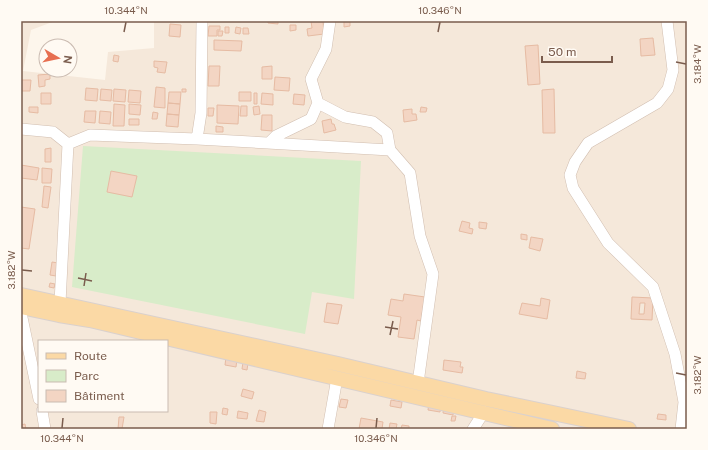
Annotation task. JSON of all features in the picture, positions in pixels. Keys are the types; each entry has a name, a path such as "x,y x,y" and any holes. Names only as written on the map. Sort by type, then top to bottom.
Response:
{"main road":[{"path":"21,295 60,303 337,378 552,429"},
{"path":"21,307 59,315 158,330 338,364 486,399 629,429"}],"street":[{"path":"197,139 201,113 202,21"},
{"path":"269,143 276,136 311,119 318,103 311,79 326,48 330,21"},
{"path":"667,21 673,70 668,89 657,103 588,143 575,162 570,175 573,188 608,243 653,287 675,354 684,402 680,429"},
{"path":"318,103 345,117 373,122 387,133 390,150 410,173 420,236 433,274 418,383"},
{"path":"21,129 53,132 68,144"},
{"path":"68,144 90,135 197,139 390,150"},
{"path":"60,303 68,144"},
{"path":"21,313 38,394"},
{"path":"328,429 337,378"},
{"path":"42,412 45,429"},
{"path":"474,429 484,412"}],"shaded area":[{"path":"21,21 55,21 31,30 23,71 38,73 38,78 78,77 105,80 108,52 154,48 154,21 687,21 687,429 21,429"}],"green space":[{"path":"83,146 361,161 354,299 312,292 305,334 72,287"}],"building":[{"path":"268,21 278,21 278,24 268,23"},
{"path":"311,21 323,21 324,34 308,36 307,29 312,28"},
{"path":"344,21 350,21 350,26 344,27"},
{"path":"170,24 181,25 180,37 169,36"},
{"path":"290,25 296,25 296,30 290,31"},
{"path":"209,26 220,26 220,30 217,30 217,36 208,36"},
{"path":"225,27 229,27 229,33 225,33"},
{"path":"236,27 241,28 240,34 235,33"},
{"path":"243,28 248,28 249,34 243,34"},
{"path":"218,31 223,31 222,36 218,36"},
{"path":"653,38 655,55 641,56 640,39"},
{"path":"214,40 242,41 241,51 214,50"},
{"path":"538,45 540,84 528,85 525,46"},
{"path":"114,55 119,56 118,62 113,61"},
{"path":"154,61 167,62 165,73 157,72 158,68 154,67"},
{"path":"209,66 220,66 219,86 208,86"},
{"path":"272,66 272,79 262,79 262,67"},
{"path":"275,77 290,78 289,91 274,90"},
{"path":"38,78 50,78 45,80 45,86 39,87"},
{"path":"21,80 31,80 30,91 21,91"},
{"path":"156,87 165,88 165,108 154,107"},
{"path":"86,88 98,89 97,101 85,100"},
{"path":"101,89 112,90 111,101 100,100"},
{"path":"114,89 126,90 125,102 113,101"},
{"path":"182,89 186,89 186,92 182,92"},
{"path":"554,89 555,133 543,133 542,90"},
{"path":"129,90 141,91 140,103 128,102"},
{"path":"169,92 181,92 180,104 168,103"},
{"path":"239,92 251,92 251,101 239,101"},
{"path":"41,93 51,93 51,104 41,104"},
{"path":"254,93 257,93 257,104 254,104"},
{"path":"262,93 273,94 273,105 261,104"},
{"path":"294,94 305,95 304,105 293,104"},
{"path":"168,103 180,104 179,115 167,114"},
{"path":"114,104 125,105 124,126 113,126"},
{"path":"129,104 141,105 140,115 129,114"},
{"path":"217,105 239,106 238,124 217,123"},
{"path":"241,106 247,106 247,116 240,116"},
{"path":"259,106 260,114 254,115 253,107"},
{"path":"29,107 38,107 38,113 29,112"},
{"path":"421,107 427,108 426,112 420,112"},
{"path":"208,108 214,108 213,116 208,116"},
{"path":"412,109 412,114 416,114 417,120 404,122 403,110"},
{"path":"85,111 96,111 95,123 84,122"},
{"path":"100,111 111,112 110,124 99,123"},
{"path":"153,112 158,113 157,119 152,119"},
{"path":"167,114 179,115 178,127 166,126"},
{"path":"262,115 272,115 272,131 261,130"},
{"path":"129,119 139,119 139,125 129,125"},
{"path":"331,119 336,130 324,133 322,121"},
{"path":"216,126 223,127 223,132 216,132"},
{"path":"51,148 51,162 45,162 45,149"},
{"path":"21,165 39,168 37,180 21,178"},
{"path":"42,168 52,169 51,183 42,183"},
{"path":"111,171 137,176 132,197 107,192"},
{"path":"44,186 51,187 48,208 42,207"},
{"path":"21,207 35,209 29,249 21,248"},
{"path":"462,221 470,223 469,228 473,229 472,234 459,231"},
{"path":"479,222 487,223 486,229 479,228"},
{"path":"521,234 527,235 527,240 521,239"},
{"path":"531,237 543,239 540,251 529,248"},
{"path":"52,262 58,263 56,276 50,275"},
{"path":"50,283 55,284 54,288 49,287"},
{"path":"404,294 425,297 421,321 417,320 414,339 398,337 401,317 388,315 391,299 403,301"},
{"path":"632,297 653,298 652,320 631,319","holes":["640,303 645,303 644,314 639,314"]},
{"path":"541,298 550,300 547,319 519,314 522,303 540,306"},
{"path":"327,303 342,305 338,324 324,322"},
{"path":"226,357 237,359 236,367 225,365"},
{"path":"444,360 461,362 460,367 463,367 462,373 443,370"},
{"path":"243,362 248,363 247,370 242,369"},
{"path":"577,371 586,373 585,379 576,378"},
{"path":"243,389 254,392 252,399 241,396"},
{"path":"341,399 348,400 346,408 339,407"},
{"path":"391,400 402,402 401,408 390,406"},
{"path":"429,403 441,405 440,412 428,410"},
{"path":"444,406 454,408 453,415 443,413"},
{"path":"223,408 228,409 227,415 222,414"},
{"path":"259,410 266,412 264,422 256,421"},
{"path":"238,411 248,413 247,419 237,418"},
{"path":"210,412 217,412 216,424 210,423"},
{"path":"658,414 666,415 666,420 657,419"},
{"path":"452,416 456,416 455,421 451,421"},
{"path":"119,417 124,417 122,429 118,429"},
{"path":"361,418 383,422 382,429 359,429"},
{"path":"390,423 397,424 396,429 389,429"},
{"path":"25,424 26,429 21,429 21,425"},
{"path":"402,425 409,426 409,429 401,429"}]}
